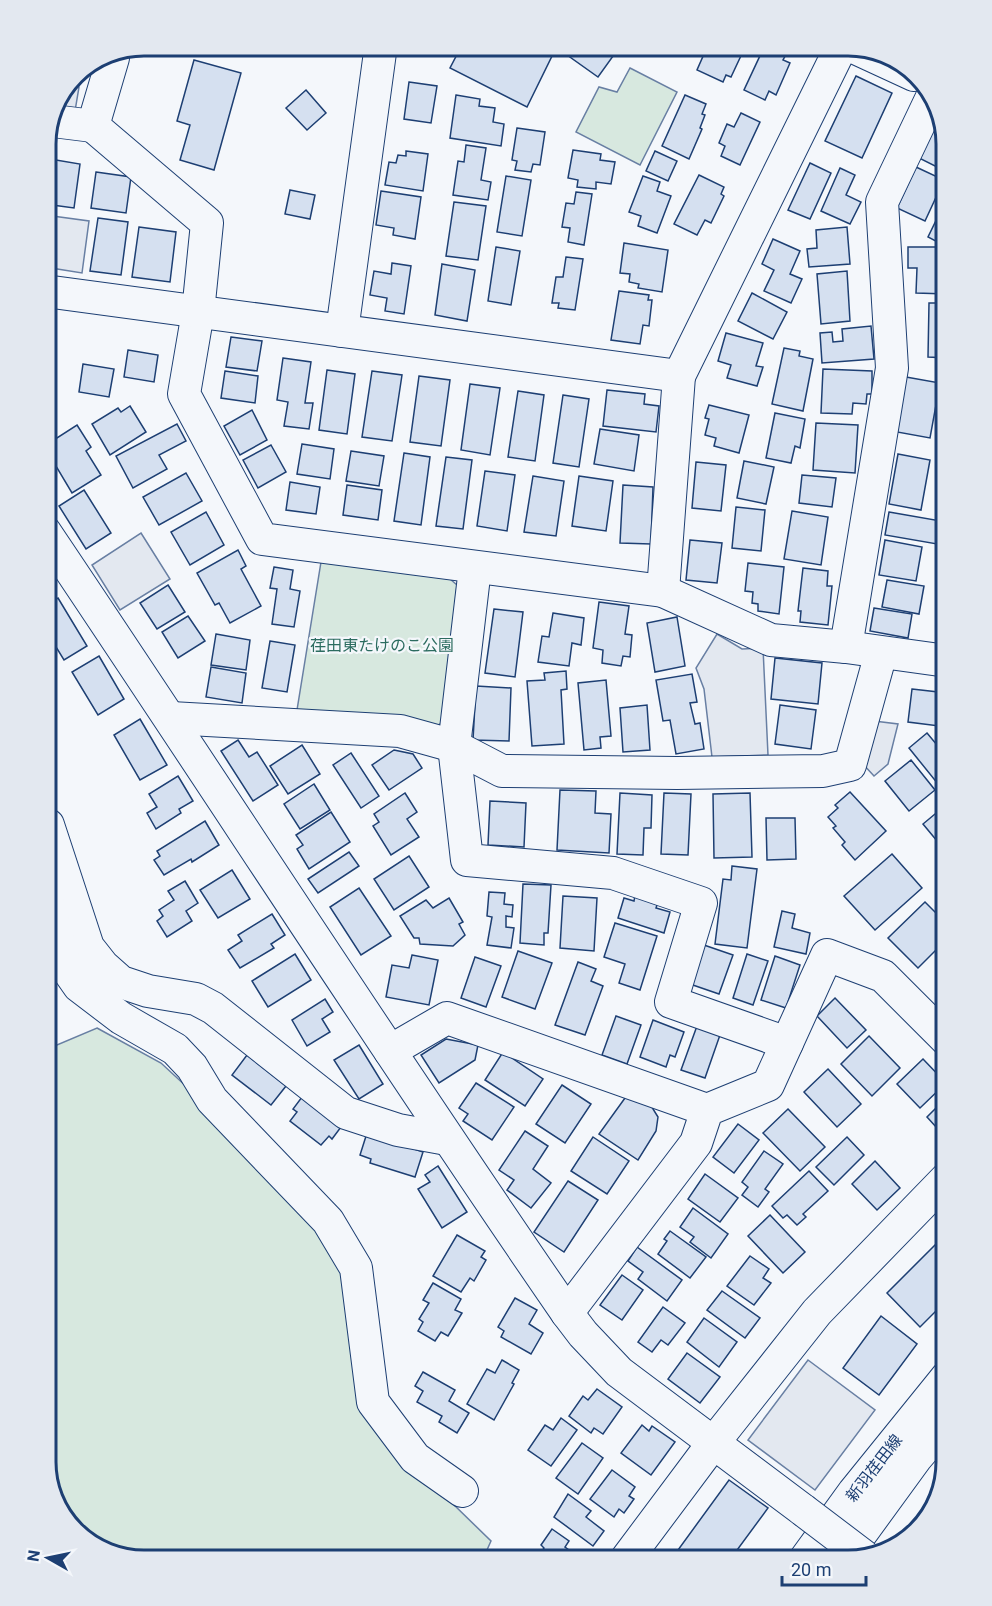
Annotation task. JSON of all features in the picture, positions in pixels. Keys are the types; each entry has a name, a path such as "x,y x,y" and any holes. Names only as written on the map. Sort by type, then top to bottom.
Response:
{"street":[{"path":"342,331 380,56"},
{"path":"663,591 679,376 837,56"},
{"path":"93,126 112,61"},
{"path":"846,647 892,368 882,202 928,106"},
{"path":"58,122 93,126 207,223 198,312 184,394 262,539 663,591 771,640 846,647 936,660"},
{"path":"56,293 679,376"},
{"path":"56,548 171,718 447,1139 583,1334 619,1372 856,1550"},
{"path":"475,568 454,746 467,860 613,873 701,903 671,1002 787,1043"},
{"path":"171,718 400,731 454,746 502,771 678,773 823,771 850,765 881,652"},
{"path":"56,849 88,947 103,966 121,982 148,991 196,999 213,1008 346,1113 398,1130 447,1139"},
{"path":"56,936 64,966 79,986 121,1018 175,1049 192,1067 212,1100 328,1221 356,1268 373,1402 415,1458 462,1491"},
{"path":"390,1052 447,1018 707,1110 768,1085 827,955 883,976 936,1029"},
{"path":"567,1313 696,1143 707,1110"},
{"path":"633,1550 714,1442 817,1312 936,1189"},
{"name":"新羽荏田線","path":"812,1550 854,1492 936,1391"},
{"name":"新羽荏田線","path":"849,1550 916,1458 936,1435"}],"green space":[{"path":"630,68 677,92 640,165 576,132 599,87 617,92"},
{"name":"荏田東たけのこ公園","path":"321,562 450,579 457,585 445,722 438,725 297,710"},
{"path":"97,1028 161,1063 215,1113 350,1271 369,1407 451,1502 491,1541 487,1550 126,1549 95,1536 77,1520 60,1491 56,1462 56,1045"}],"shaded area":[{"path":"77,87 79,87 75,111 62,110"},
{"path":"56,216 89,221 82,273 56,269"},
{"path":"141,533 170,579 120,610 92,565"},
{"path":"717,634 742,649 763,648 768,755 712,757 704,689 696,668"},
{"path":"874,721 898,724 888,764 874,776 862,763"},
{"path":"808,1360 875,1410 815,1490 748,1440"}],"building":[{"path":"456,56 552,56 527,107 450,68"},
{"path":"568,56 613,56 598,77"},
{"path":"703,56 741,56 731,77 726,75 723,82 697,70"},
{"path":"760,56 785,56 783,60 790,63 776,95 769,91 765,100 744,90"},
{"path":"194,60 241,73 214,170 180,160 190,125 177,121"},
{"path":"856,76 892,93 862,158 825,141"},
{"path":"409,82 437,86 431,123 404,119"},
{"path":"306,90 326,113 307,130 286,108"},
{"path":"456,95 480,99 479,106 495,108 493,122 504,124 501,146 450,138"},
{"path":"685,95 706,104 702,114 705,115 700,128 702,129 689,159 662,146"},
{"path":"741,113 760,122 740,165 721,156 725,146 719,143 727,124 734,127"},
{"path":"933,123 936,132 936,166 917,157"},
{"path":"517,128 545,132 540,165 533,164 531,172 515,170 517,161 512,160"},
{"path":"466,145 486,148 481,180 491,182 488,200 453,195 458,161 464,162"},
{"path":"573,150 601,154 600,160 615,162 611,184 596,182 596,189 577,187 578,180 568,178"},
{"path":"406,151 428,154 423,191 385,185 389,162 396,163 398,155 406,156"},
{"path":"655,151 677,161 668,181 646,171"},
{"path":"56,160 80,164 74,208 56,206"},
{"path":"810,163 831,173 810,219 788,210"},
{"path":"916,167 936,176 936,197 925,221 897,208"},
{"path":"840,168 855,175 846,195 861,202 850,224 821,211"},
{"path":"96,172 131,177 126,213 91,208"},
{"path":"699,175 724,187 721,194 724,196 711,223 705,220 697,235 674,224"},
{"path":"506,176 531,180 522,236 497,232"},
{"path":"643,176 660,182 657,191 671,196 657,233 638,226 641,216 629,212"},
{"path":"290,190 315,195 310,219 285,214"},
{"path":"381,191 421,197 415,239 393,235 394,228 376,225"},
{"path":"576,192 592,194 584,245 568,242 570,228 562,227 566,203 574,204"},
{"path":"454,202 486,206 478,260 446,256"},
{"path":"98,218 128,222 121,275 90,271"},
{"path":"936,221 936,241 928,237"},
{"path":"139,227 176,232 170,282 132,277"},
{"path":"847,227 850,264 809,267 807,249 817,248 816,230"},
{"path":"773,239 800,251 790,274 802,279 791,303 764,291 774,270 762,264"},
{"path":"624,243 668,250 662,292 638,288 639,284 629,282 630,274 620,273"},
{"path":"496,247 520,251 511,305 488,301"},
{"path":"908,247 936,247 936,294 916,293 917,268 908,268"},
{"path":"566,257 583,259 575,310 558,308 559,303 552,303 556,277 563,277"},
{"path":"392,263 411,266 404,314 385,311 387,298 370,295 374,271 391,274"},
{"path":"442,264 475,270 467,321 435,315"},
{"path":"847,271 850,321 821,324 817,274"},
{"path":"619,291 649,295 648,300 652,300 649,326 643,325 640,344 611,340"},
{"path":"752,293 787,312 773,339 738,321"},
{"path":"929,303 936,303 936,357 928,357"},
{"path":"871,326 874,359 822,363 820,333 832,332 833,342 843,341 842,329"},
{"path":"726,333 763,343 756,366 763,367 757,386 727,378 731,365 718,361"},
{"path":"231,337 262,341 257,371 226,367"},
{"path":"784,348 800,351 799,356 813,359 803,411 772,404"},
{"path":"128,350 158,355 154,382 124,377"},
{"path":"283,358 311,362 305,403 313,403 309,429 284,426 288,402 277,400"},
{"path":"83,364 114,369 109,397 79,392"},
{"path":"823,369 872,371 872,394 867,394 866,404 853,403 852,414 821,413"},
{"path":"327,370 355,374 347,434 319,430"},
{"path":"225,371 258,376 255,403 221,398"},
{"path":"372,371 402,375 392,441 362,437"},
{"path":"419,376 450,380 441,446 410,442"},
{"path":"906,377 936,382 936,405 930,438 897,432"},
{"path":"470,384 500,388 490,455 461,450"},
{"path":"607,390 645,394 644,404 659,406 656,432 603,426"},
{"path":"518,391 544,395 535,461 508,457"},
{"path":"563,395 589,399 579,467 553,463"},
{"path":"709,405 749,415 739,453 714,446 716,438 705,435 709,419 705,418"},
{"path":"130,406 146,432 110,455 92,424 118,408 121,412"},
{"path":"252,410 267,440 240,455 224,426"},
{"path":"775,413 805,419 800,448 795,446 791,463 766,458"},
{"path":"816,423 858,425 855,473 813,470"},
{"path":"177,424 186,441 159,455 167,469 133,488 116,456"},
{"path":"77,425 91,447 86,451 101,475 72,493 56,466 57,438"},
{"path":"600,429 639,435 634,471 594,464"},
{"path":"302,444 334,449 330,479 297,474"},
{"path":"271,445 286,472 258,488 243,460"},
{"path":"351,451 384,456 379,486 346,481"},
{"path":"404,453 430,457 421,525 394,521"},
{"path":"898,454 930,460 921,510 889,504"},
{"path":"446,457 472,460 463,529 436,526"},
{"path":"744,461 774,467 766,504 737,498"},
{"path":"696,462 726,465 721,511 692,508"},
{"path":"485,471 515,475 507,531 477,526"},
{"path":"186,473 202,501 159,525 143,497"},
{"path":"802,475 836,478 832,507 799,503"},
{"path":"533,476 564,481 556,536 524,532"},
{"path":"579,476 613,481 606,531 572,526"},
{"path":"290,482 320,487 316,514 286,510"},
{"path":"347,485 382,490 378,520 343,515"},
{"path":"623,485 653,487 651,544 620,543"},
{"path":"84,490 111,533 86,549 59,506"},
{"path":"736,507 765,510 761,551 732,548"},
{"path":"792,511 828,517 821,565 784,559"},
{"path":"206,512 224,545 190,565 171,532"},
{"path":"889,512 936,520 936,544 885,535"},
{"path":"690,540 722,543 717,583 686,580"},
{"path":"885,540 922,547 916,581 879,575"},
{"path":"238,550 246,566 241,569 261,606 230,623 219,603 215,605 197,573"},
{"path":"748,563 784,567 779,614 758,611 758,604 752,603 753,592 745,591"},
{"path":"274,567 293,570 290,589 300,591 294,627 272,624 277,589 270,588"},
{"path":"803,568 828,571 827,586 832,586 828,625 800,622 801,611 798,611"},
{"path":"887,580 924,586 919,614 882,607"},
{"path":"168,585 185,612 157,629 140,603"},
{"path":"58,598 87,646 64,660 56,647 56,599"},
{"path":"599,602 629,606 625,634 632,635 630,657 623,656 621,666 602,663 603,650 593,648"},
{"path":"874,608 912,614 908,638 870,631"},
{"path":"494,609 523,612 515,677 485,673"},
{"path":"553,613 584,618 581,645 572,643 569,666 538,662 542,636 549,637"},
{"path":"188,616 205,641 178,658 162,632"},
{"path":"677,617 685,666 655,672 647,623"},
{"path":"216,634 250,640 246,670 211,665"},
{"path":"270,641 295,645 287,692 262,688"},
{"path":"99,656 124,699 98,715 72,672"},
{"path":"775,658 822,663 818,704 771,699"},
{"path":"211,667 246,673 242,703 206,697"},
{"path":"566,671 567,689 561,690 564,744 532,746 527,681 545,680 544,673"},
{"path":"692,674 697,702 690,703 695,724 700,723 704,749 676,754 670,720 663,721 656,680"},
{"path":"606,680 611,736 600,737 601,748 584,750 578,683"},
{"path":"476,686 511,688 509,741 473,740"},
{"path":"912,689 936,692 936,726 908,722"},
{"path":"647,705 650,750 623,752 620,708"},
{"path":"780,705 816,710 811,749 775,744"},
{"path":"140,719 167,765 140,780 114,735"},
{"path":"927,733 936,744 936,782 909,748"},
{"path":"238,740 249,757 257,752 278,785 253,801 221,751"},
{"path":"302,745 320,774 288,794 270,766"},
{"path":"394,750 413,754 422,768 389,790 372,765"},
{"path":"351,753 379,796 361,808 333,765"},
{"path":"911,760 935,790 909,811 885,781"},
{"path":"178,776 193,801 179,809 181,813 156,829 147,813 157,807 149,794"},
{"path":"314,784 330,810 300,829 284,804"},
{"path":"560,790 596,791 595,813 611,814 609,853 557,850"},
{"path":"850,792 886,831 855,860 842,845 845,842 833,828 836,826 828,817 838,808 835,805"},
{"path":"405,793 417,812 407,819 419,837 391,855 373,826 379,822 374,814"},
{"path":"620,793 652,795 651,828 644,828 643,855 617,854"},
{"path":"664,793 691,794 688,855 661,854"},
{"path":"750,793 752,857 714,858 713,794"},
{"path":"490,801 526,803 524,847 488,845"},
{"path":"331,812 350,842 309,869 297,849 303,845 296,835"},
{"path":"936,813 936,840 923,824"},
{"path":"766,818 795,818 796,859 767,860"},
{"path":"205,821 219,845 192,862 191,859 164,875 154,860 160,856 157,851"},
{"path":"349,852 359,866 318,893 308,879"},
{"path":"892,854 922,888 875,930 844,896"},
{"path":"409,856 429,887 394,910 374,879"},
{"path":"732,866 757,869 747,948 715,944 723,879 731,880"},
{"path":"232,870 250,899 218,918 200,890"},
{"path":"185,881 198,903 186,911 192,921 167,937 157,921 163,916 159,910 174,900 168,891"},
{"path":"523,884 551,885 548,933 544,933 544,945 520,943"},
{"path":"359,888 391,936 361,955 330,907"},
{"path":"489,892 505,893 504,904 513,905 512,917 506,916 506,927 514,928 511,948 487,945 492,917 487,916"},
{"path":"635,895 658,902 656,908 670,912 664,933 618,918 624,898 634,901"},
{"path":"563,896 597,898 594,951 560,948"},
{"path":"449,898 463,922 459,924 465,935 453,946 420,944 419,938 414,938 400,916 426,900 433,908"},
{"path":"925,902 936,913 936,950 918,968 888,938"},
{"path":"782,911 795,914 792,928 810,933 806,954 774,947"},
{"path":"272,914 285,935 271,944 274,948 240,968 228,950 242,941 238,935"},
{"path":"615,923 657,936 640,990 619,983 625,964 604,957"},
{"path":"701,944 733,955 719,994 687,983"},
{"path":"518,951 552,963 535,1009 502,997"},
{"path":"295,954 311,980 268,1007 252,981"},
{"path":"747,954 768,961 753,1005 733,998"},
{"path":"412,955 438,960 429,1005 386,997 392,965 409,968"},
{"path":"775,956 800,965 786,1008 761,1000"},
{"path":"475,957 501,966 486,1007 461,998"},
{"path":"578,962 596,969 591,981 603,986 585,1035 555,1025"},
{"path":"835,998 866,1030 847,1048 817,1016"},
{"path":"325,999 333,1012 322,1019 330,1032 307,1046 292,1020"},
{"path":"616,1016 641,1025 627,1064 602,1055"},
{"path":"653,1020 684,1032 675,1057 670,1055 666,1067 640,1057"},
{"path":"697,1026 720,1035 705,1078 681,1070"},
{"path":"869,1036 900,1068 872,1096 841,1064"},
{"path":"446,1039 478,1045 475,1060 439,1083 421,1055"},
{"path":"359,1045 383,1084 359,1099 334,1060"},
{"path":"503,1052 543,1079 525,1106 485,1080"},
{"path":"247,1055 286,1086 271,1105 232,1075"},
{"path":"923,1059 936,1073 936,1093 920,1108 897,1084"},
{"path":"828,1069 861,1104 837,1127 804,1092"},
{"path":"476,1083 514,1107 492,1140 463,1121 468,1114 459,1108"},
{"path":"562,1085 591,1104 565,1143 536,1124"},
{"path":"305,1093 344,1123 332,1139 329,1136 321,1145 290,1121 297,1112 293,1109"},
{"path":"637,1097 650,1104 658,1117 656,1131 638,1160 599,1134 625,1098"},
{"path":"936,1108 936,1127 927,1117"},
{"path":"788,1109 825,1147 800,1171 763,1133"},
{"path":"738,1124 759,1140 734,1173 713,1157"},
{"path":"525,1131 548,1146 533,1169 551,1183 531,1208 507,1190 514,1180 499,1170"},
{"path":"367,1133 423,1152 415,1177 370,1163 371,1159 360,1155"},
{"path":"593,1137 629,1161 607,1194 571,1171"},
{"path":"847,1137 864,1155 834,1185 816,1167"},
{"path":"764,1151 783,1164 765,1189 769,1192 758,1207 742,1195 748,1187 742,1182"},
{"path":"875,1161 900,1188 877,1210 852,1184"},
{"path":"438,1166 467,1212 442,1228 418,1189 430,1182 425,1175"},
{"path":"809,1171 828,1191 803,1214 806,1217 797,1225 787,1215 783,1218 772,1206"},
{"path":"705,1174 738,1198 720,1222 688,1199"},
{"path":"568,1181 598,1200 564,1252 534,1232"},
{"path":"693,1208 728,1234 711,1258 690,1242 694,1237 680,1227"},
{"path":"770,1215 805,1252 783,1273 748,1236"},
{"path":"670,1231 706,1257 690,1278 658,1254 667,1241 664,1239"},
{"path":"457,1235 485,1251 481,1257 486,1260 474,1281 470,1278 461,1292 433,1276"},
{"path":"936,1244 936,1311 920,1327 887,1293"},
{"path":"637,1247 682,1280 667,1301 638,1279 643,1272 628,1261"},
{"path":"750,1256 769,1269 763,1278 771,1283 754,1305 727,1286"},
{"path":"622,1275 643,1290 622,1320 600,1305"},
{"path":"433,1283 461,1299 455,1310 462,1313 448,1336 441,1332 435,1341 418,1331 423,1322 419,1319 429,1303 423,1300"},
{"path":"722,1291 760,1318 745,1338 707,1310"},
{"path":"515,1298 537,1310 529,1324 543,1333 531,1354 501,1337 504,1331 498,1327"},
{"path":"663,1307 685,1323 668,1345 661,1340 652,1352 638,1342"},
{"path":"881,1316 917,1344 879,1395 843,1368"},
{"path":"704,1318 737,1342 719,1367 687,1342"},
{"path":"687,1353 720,1377 700,1403 668,1379"},
{"path":"502,1360 519,1370 494,1420 467,1404 487,1369 495,1373"},
{"path":"423,1372 455,1390 449,1401 469,1413 457,1433 439,1422 442,1416 417,1402 423,1391 415,1386"},
{"path":"597,1389 622,1407 603,1434 594,1428 591,1433 569,1416 583,1396 588,1400"},
{"path":"561,1418 577,1430 551,1466 528,1450 545,1425 553,1430"},
{"path":"642,1425 649,1431 652,1426 675,1442 651,1475 621,1453"},
{"path":"582,1443 603,1458 578,1494 556,1478"},
{"path":"612,1470 635,1487 629,1496 634,1499 624,1513 619,1509 614,1517 590,1499"},
{"path":"729,1480 768,1508 737,1550 678,1550"},
{"path":"568,1494 591,1511 586,1517 604,1531 593,1546 554,1517"},
{"path":"552,1529 569,1541 565,1547 569,1550 543,1550 544,1548 541,1545"}]}
